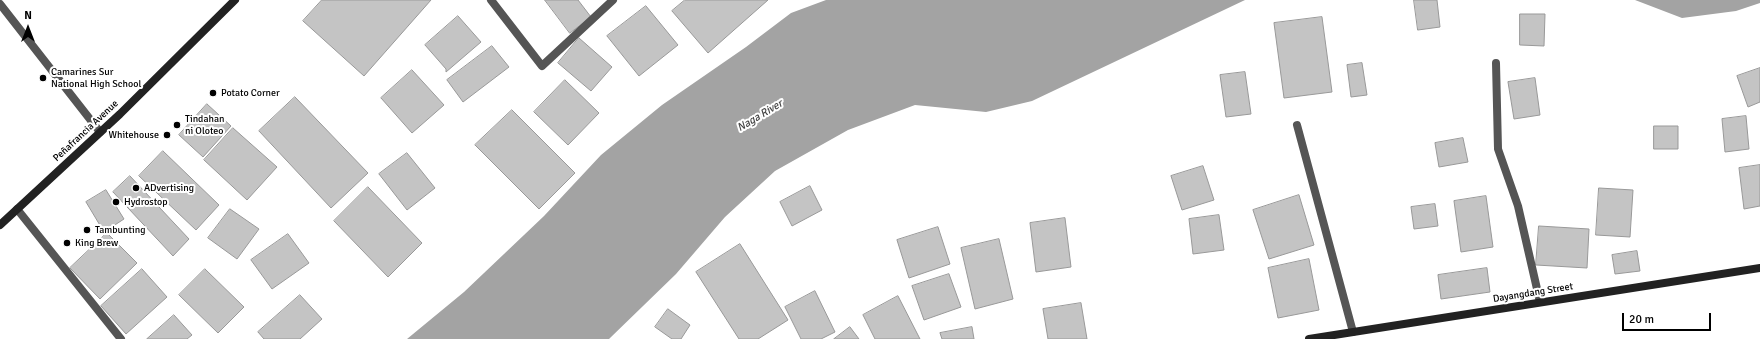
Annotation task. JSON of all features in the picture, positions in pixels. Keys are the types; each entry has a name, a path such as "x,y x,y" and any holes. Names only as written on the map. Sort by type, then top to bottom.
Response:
{"main road":[{"name":"Peñafrancia Avenue","path":"0,225 100,132 235,0"},
{"name":"Dayangdang Street","path":"1309,339 1760,268"}],"street":[{"path":"491,0 542,66 613,0"},
{"path":"0,4 100,132"},
{"path":"1496,63 1498,149 1518,206 1540,302"},
{"path":"1297,125 1353,332"},
{"path":"17,208 121,339"}],"water":[{"name":"Naga River","path":"826,0 1245,0 1032,101 986,112 915,105 848,130 775,171 725,217 676,274 609,339 407,339 464,292 544,216 601,155 662,105 746,47 791,13"},
{"path":"1635,0 1760,0 1760,3 1736,11 1682,18"}],"building":[{"path":"322,0 431,0 364,76 303,21"},
{"path":"545,0 578,0 591,17 570,33"},
{"path":"685,0 768,0 708,53 672,11"},
{"path":"1414,0 1437,0 1440,27 1418,30"},
{"path":"646,6 678,45 639,76 607,36"},
{"path":"1520,14 1545,14 1544,46 1520,45"},
{"path":"458,16 481,42 446,72 446,69 425,45"},
{"path":"1322,17 1332,92 1284,98 1274,23"},
{"path":"579,38 612,67 591,91 558,63"},
{"path":"492,46 509,67 463,102 447,80"},
{"path":"1362,63 1367,95 1351,97 1347,65"},
{"path":"1760,68 1760,102 1748,107 1737,76"},
{"path":"412,70 444,105 412,133 381,98"},
{"path":"1245,72 1251,114 1226,117 1220,75"},
{"path":"1535,78 1540,115 1514,119 1508,82"},
{"path":"565,80 599,113 568,145 534,112"},
{"path":"295,97 368,173 331,208 259,131"},
{"path":"207,104 231,126 203,157 179,135"},
{"path":"512,110 575,173 539,209 475,145"},
{"path":"1746,116 1749,149 1725,152 1722,119"},
{"path":"1654,126 1678,126 1678,149 1654,149"},
{"path":"233,128 277,167 247,200 204,160"},
{"path":"1463,138 1468,162 1439,167 1435,143"},
{"path":"163,151 219,205 196,230 139,176"},
{"path":"407,153 435,188 407,210 379,174"},
{"path":"1760,165 1760,206 1744,209 1739,168"},
{"path":"1203,166 1214,200 1182,210 1171,176"},
{"path":"130,176 189,239 173,256 113,192"},
{"path":"810,186 822,210 792,226 780,202"},
{"path":"368,187 422,243 388,277 334,221"},
{"path":"1599,188 1633,190 1630,237 1596,235"},
{"path":"106,190 124,219 104,232 86,202"},
{"path":"1299,195 1314,245 1269,259 1253,210"},
{"path":"1486,196 1493,247 1461,252 1454,201"},
{"path":"1435,204 1438,226 1414,229 1411,207"},
{"path":"230,209 259,229 237,259 208,238"},
{"path":"1219,215 1224,250 1193,254 1189,219"},
{"path":"1065,218 1071,267 1036,272 1030,223"},
{"path":"1539,226 1589,229 1587,268 1536,265"},
{"path":"938,227 950,264 909,278 897,240"},
{"path":"107,233 137,263 100,299 70,268"},
{"path":"288,234 309,263 272,289 251,260"},
{"path":"999,239 1013,299 975,309 961,248"},
{"path":"740,244 788,320 758,339 739,339 696,272"},
{"path":"1637,251 1640,271 1615,274 1612,255"},
{"path":"1309,259 1319,310 1278,318 1268,268"},
{"path":"1487,268 1490,292 1441,299 1438,275"},
{"path":"142,269 167,297 126,334 101,306"},
{"path":"205,269 244,307 218,333 179,295"},
{"path":"949,274 961,307 924,320 912,286"},
{"path":"815,291 835,332 821,339 801,339 785,307"},
{"path":"300,295 322,319 300,339 264,339 258,332"},
{"path":"898,296 920,339 875,339 863,315"},
{"path":"1081,303 1087,339 1048,339 1043,309"},
{"path":"668,309 690,325 681,339 672,339 655,327"},
{"path":"174,315 192,335 187,339 147,339"},
{"path":"850,327 859,339 834,339"},
{"path":"972,327 974,339 942,339 940,333"}],"place":[{"name":"Camarines Sur National High School","path":"43,78"},
{"name":"Potato Corner","path":"213,93"},
{"name":"Tindahan ni Oloteo","path":"177,125"},
{"name":"Whitehouse","path":"167,135"},
{"name":"ADvertising","path":"136,188"},
{"name":"Hydrostop","path":"116,202"},
{"name":"Tambunting","path":"87,230"},
{"name":"King Brew","path":"67,243"}]}
